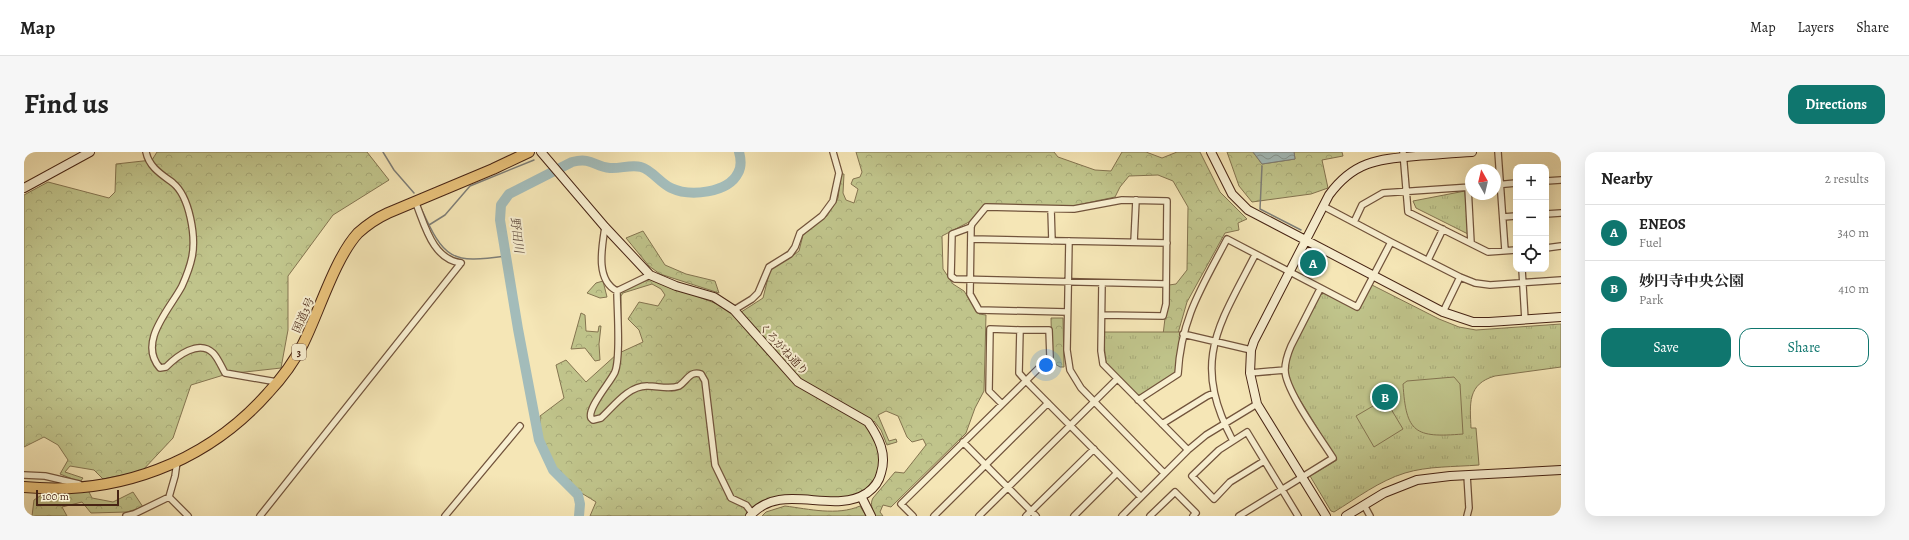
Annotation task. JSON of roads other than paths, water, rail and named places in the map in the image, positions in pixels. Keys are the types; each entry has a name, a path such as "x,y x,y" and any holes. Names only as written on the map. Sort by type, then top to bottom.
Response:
{"highway":[{"name":"国道3号","path":"24,487 48,489 87,487 128,480 160,470 212,442 234,427 254,409 293,363 303,345 338,266 352,241 359,233 378,218 529,152"}],"street":[{"path":"24,188 90,152"},
{"path":"146,152 149,162 178,189 187,205 194,239 192,257 187,275 154,333 152,344 155,362 160,368 166,367 174,359 187,352 203,348 215,354 225,373 277,382"},
{"name":"くろがね通り","path":"541,152 558,174 650,275 669,284 714,297 734,310 798,382 868,422 874,432 883,456 882,472 875,485 862,498 842,505 788,500 777,501 760,507 751,514"},
{"path":"734,310 752,299 758,293 769,268 790,254 795,247 800,233 822,216 833,201 839,173 833,152"},
{"path":"1211,152 1232,194 1248,210 1443,312 1473,322 1561,317"},
{"path":"1326,516 1257,404 1250,374 1251,350 1323,206 1335,187 1358,168 1376,160 1403,155 1472,152"},
{"path":"1498,152 1498,164"},
{"path":"1403,155 1408,212 1488,252 1513,250"},
{"path":"1549,181 1561,180"},
{"path":"1501,185 1513,183"},
{"path":"1354,222 1362,204 1383,193 1465,187"},
{"path":"1067,312 979,310 970,294 971,228 972,224 986,207 1074,209 1122,200 1167,201 1166,304 1163,316 1102,315"},
{"path":"1134,242 1136,200"},
{"path":"1470,200 1471,243"},
{"path":"1500,200 1505,250"},
{"path":"260,516 461,263 451,262 435,248 415,201"},
{"path":"1323,206 1460,277 1475,283 1490,285 1561,280"},
{"path":"1051,208 1052,241"},
{"path":"1549,214 1561,213"},
{"path":"1503,217 1513,216"},
{"path":"605,227 601,255 602,264 609,284 617,291 616,370 609,385 590,412 590,418 593,420 601,418 635,388 648,386 663,388 678,386 692,374 697,372 702,374 705,381 716,466 731,498 746,505 751,514"},
{"path":"971,228 952,234 951,276 955,279 1166,284"},
{"path":"1428,260 1442,230"},
{"path":"971,239 1167,243"},
{"path":"1138,400 1178,374 1183,334 1193,305 1227,240 1357,307 1391,242"},
{"path":"1069,241 1067,350 1070,370 1080,388 1164,473"},
{"path":"1549,248 1561,246"},
{"path":"1234,441 1224,424 1214,393 1212,373 1215,341 1224,314 1255,255"},
{"path":"1522,272 1525,320"},
{"path":"617,291 650,275"},
{"path":"1443,312 1460,277"},
{"path":"1102,283 1101,358 1107,369 1188,450"},
{"path":"1239,516 1333,458 1293,394 1285,370 1291,346 1320,289"},
{"path":"913,516 901,504 1050,357 1049,330 990,329 989,392 1002,404"},
{"path":"1020,330 1019,373 1141,497"},
{"path":"1183,334 1251,350"},
{"path":"1250,374 1285,370"},
{"path":"979,516 1117,379"},
{"path":"1162,424 1214,393"},
{"path":"934,516 1048,403"},
{"path":"1122,516 1188,450 1224,424 1257,404"},
{"path":"445,516 520,426"},
{"path":"1264,461 1230,482 1214,498 1192,476 1219,450 1247,432 1298,516"},
{"path":"963,442 1036,516"},
{"path":"1026,516 1094,449"},
{"path":"126,516 134,514 169,497 177,462"},
{"path":"1346,516 1384,493 1417,480 1467,475 1561,470"},
{"path":"1074,516 1117,473"},
{"path":"24,475 45,476 87,487"},
{"path":"1467,475 1468,516"},
{"path":"1150,516 1175,492 1196,513 1193,516"},
{"path":"169,497 188,516"},
{"path":"862,498 871,516"},
{"path":"1364,505 1370,516"}],"water":[{"path":"1253,152 1294,152 1295,159 1262,164"}],"waterway":[{"path":"383,152 394,170 414,193"},
{"name":"野田川","path":"579,516 580,504 578,495 553,470 539,440 518,329 500,220 501,205 509,194 572,162 579,161 589,161 600,166 610,168 633,166 641,167 649,171 663,183 679,191 698,192 717,189 733,180 738,173 741,165 739,152"},
{"path":"429,225 445,215 470,186 534,160"},
{"path":"1262,166 1260,209 1301,230"},
{"path":"421,208 436,238 444,248 452,254 461,258 473,259 506,256"}],"place":[{"name":"ENEOS","path":"1313,263"},
{"name":"妙円寺中央公園","path":"1385,397"}]}
